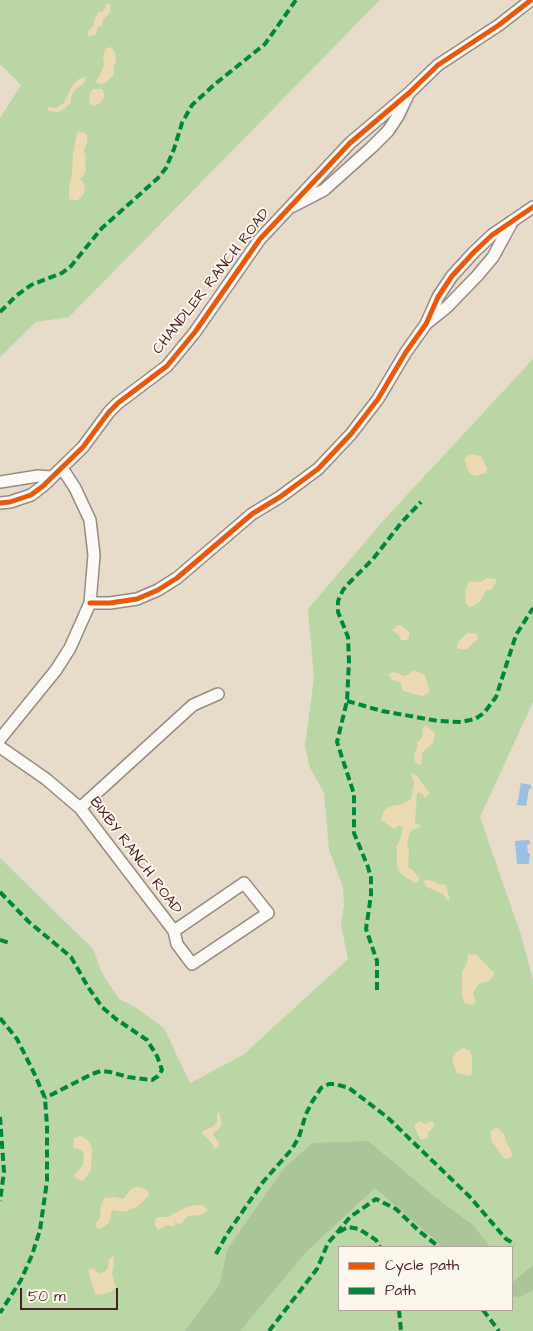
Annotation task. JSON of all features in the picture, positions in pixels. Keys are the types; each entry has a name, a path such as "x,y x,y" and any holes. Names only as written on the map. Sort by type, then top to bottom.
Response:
{"street":[{"name":"CHANDLER RANCH ROAD","path":"0,502 10,502 31,495 43,486 83,446 118,403 167,366 195,332 260,239 350,143 438,66 499,25 530,0"},
{"name":"CHANDLER RANCH ROAD","path":"289,208 324,190 372,148 388,131 398,116 408,93"},
{"path":"90,603 110,603 137,599 158,590 177,578 252,514 280,497 318,469 351,434 378,399 406,352 426,324 438,297 452,276 483,243 533,207"},
{"path":"426,324 447,307 477,276 493,257 512,222"},
{"path":"0,739 56,670 70,648 90,603 94,555 90,520 75,488 62,468"},
{"path":"0,482 38,476 51,477"},
{"path":"80,808 193,705 218,694"},
{"name":"BIXBY RANCH ROAD","path":"0,747 46,779 80,808 174,931 177,944 192,964 268,913 244,883 174,931"}],"green space":[{"path":"0,0 380,0 69,317 36,322 0,357 0,118 21,85 0,64"},
{"path":"533,359 533,702 480,817 522,938 533,980 533,1331 0,1331 0,858 93,949 102,973 119,999 135,1007 164,1028 190,1083 243,1055 348,959 341,925 344,904 343,888 329,849 324,793 310,768 305,746 314,678 308,609 383,521"},
{"path":"368,1141 435,1197 473,1225 489,1246 442,1246 375,1188 306,1252 240,1331 185,1331 220,1284 227,1250 284,1168 313,1143"},
{"path":"533,1265 533,1290 520,1297 513,1296 513,1282"}],"sand":[{"path":"107,3 111,5 110,12 103,20 102,25 98,27 96,34 89,37 87,33 93,26 99,11 103,12"},
{"path":"111,47 115,52 116,60 114,74 106,83 98,84 96,81 104,65 103,57 105,50"},
{"path":"87,77 83,84 75,90 71,97 71,102 64,109 58,112 48,111 48,107 56,108 64,103 72,86 79,79"},
{"path":"93,89 102,89 105,96 99,104 93,106 89,102"},
{"path":"77,132 87,135 87,144 84,149 86,169 80,179 85,184 84,194 78,200 73,200 69,199 69,189"},
{"path":"470,454 481,456 487,468 486,473 475,476 469,473 464,459"},
{"path":"487,578 496,579 497,581 491,590 486,590 480,602 469,607 466,603 465,591 469,581 480,582"},
{"path":"401,625 409,632 407,640 401,640 398,634 392,630"},
{"path":"467,633 477,634 478,639 467,649 458,649 459,641"},
{"path":"414,670 425,675 429,693 422,696 403,691 401,683 391,679 388,674 394,672 405,676"},
{"path":"426,725 435,733 433,743 422,753 421,764 419,765 415,762 414,754 418,746 417,743 422,737 423,728"},
{"path":"412,773 417,776 430,794 425,798 421,793 417,793 415,823 421,827 412,830 409,834 407,846 409,851 408,867 414,871 420,880 415,883 401,874 397,866 396,847 403,829 400,825 394,829 381,820 384,810 391,806 403,804 411,799 414,782"},
{"path":"428,879 438,884 446,885 450,900 446,900 444,895 425,886 424,881"},
{"path":"468,954 477,955 495,974 489,981 479,984 476,988 473,994 476,1001 474,1005 464,1003 462,996 462,972 467,962"},
{"path":"463,1048 469,1050 472,1056 472,1073 470,1076 457,1073 452,1061 455,1053"},
{"path":"219,1112 222,1123 213,1135 219,1143 218,1147 213,1149 213,1144 202,1133 214,1126"},
{"path":"419,1121 425,1124 432,1121 435,1125 428,1133 426,1139 420,1139 414,1125"},
{"path":"497,1127 505,1135 512,1153 510,1158 506,1159 502,1156 491,1140 491,1131"},
{"path":"80,1136 88,1140 92,1152 91,1170 83,1181 77,1179 74,1175 83,1165 83,1151 73,1147 74,1138"},
{"path":"136,1187 143,1188 149,1192 148,1196 137,1207 126,1212 112,1210 109,1223 97,1229 96,1223 100,1218 104,1198 115,1197 123,1199 131,1189"},
{"path":"203,1205 208,1210 201,1215 188,1216 182,1223 178,1224 175,1222 174,1227 168,1225 158,1230 154,1223 157,1217 167,1217 189,1206"},
{"path":"115,1255 112,1274 116,1287 111,1292 95,1294 88,1270 93,1268 99,1273 104,1272 108,1268 109,1259"}],"water":[{"path":"521,783 531,785 526,806 517,805"},
{"path":"529,840 530,844 527,845 528,853 530,853 529,864 517,864 515,841"}],"marked path":[{"path":"0,312 16,296 31,285 62,273 71,266 102,228 158,178 166,168 182,123 192,105 265,44 296,0"},
{"path":"377,990 377,961 366,929 371,895 371,878 354,833 354,794 337,742 347,701 349,661 348,637 338,612 338,601 348,584 373,559 401,523 421,502"},
{"path":"347,701 382,711 438,721 461,722 475,719 484,713 496,697 516,635 533,608"},
{"path":"0,892 29,922 71,957 102,1007 147,1040 157,1056 162,1070 152,1080 101,1071 45,1098"},
{"path":"0,940 10,943"},
{"path":"0,1018 17,1039 35,1075 45,1098 47,1126 47,1181 40,1230 21,1280 0,1313"},
{"path":"216,1254 227,1234 263,1182 292,1149 299,1137 312,1102 321,1088 329,1084 349,1088 387,1117 470,1197 506,1239 515,1244"},
{"path":"0,1117 4,1172 0,1201"},
{"path":"269,1331 317,1269 328,1243 350,1217 376,1199 396,1209 438,1246"},
{"path":"339,1232 348,1227 359,1229 376,1240 379,1246"},
{"path":"399,1311 401,1331"},
{"path":"484,1311 499,1331"}],"cycle path":[{"path":"0,503 10,502 31,495 43,486 83,447 118,403 167,366 195,332 260,239 350,143 409,93 438,65 499,25 531,0"},
{"path":"90,603 110,603 137,599 158,590 177,578 252,514 280,497 318,469 351,434 378,399 406,352 426,324 438,297 452,276 492,235 533,207"}]}
